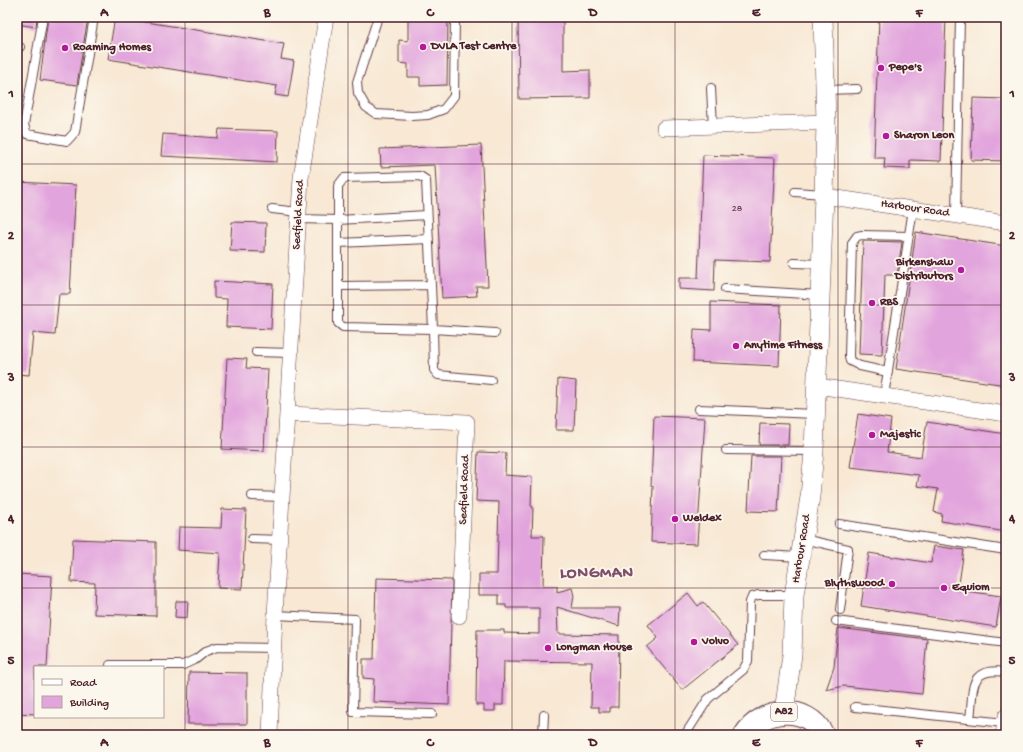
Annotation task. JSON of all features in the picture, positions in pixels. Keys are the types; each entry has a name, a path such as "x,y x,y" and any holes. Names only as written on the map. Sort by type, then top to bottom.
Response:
{"highway":[{"name":"A82","path":"745,735 759,720 771,714 784,712 798,715 811,721 824,734"}],"street":[{"name":"Seafield Road","path":"270,735 275,615 284,497 301,178 326,17"},
{"name":"Harbour Road","path":"784,712 792,655 794,596 810,497 814,451 826,122 823,17"},
{"path":"664,128 826,122"},
{"name":"Harbour Road","path":"824,195 1006,223"},
{"path":"817,386 1006,414"},
{"name":"Seafield Road","path":"288,414 467,422 460,616"}],"lane":[{"path":"43,17 24,125 27,134 67,140 75,132 94,17"},
{"path":"378,17 357,82 358,94 366,107 376,114 412,116 428,115 444,109 454,96 455,17"},
{"path":"956,215 960,17"},
{"path":"711,88 713,126"},
{"path":"825,90 857,89"},
{"path":"491,380 438,375 434,370 433,329 426,180 420,176 344,178 338,186 338,323 343,327 433,329 495,333"},
{"path":"795,192 824,195"},
{"path":"272,209 299,215 338,220 427,215"},
{"path":"884,396 913,209"},
{"path":"888,372 860,366 850,360 852,243 857,236 862,235 909,236"},
{"path":"338,243 429,239"},
{"path":"794,263 822,264"},
{"path":"338,286 431,285"},
{"path":"726,289 820,295"},
{"path":"256,352 292,353"},
{"path":"699,410 815,414"},
{"path":"726,450 814,451"},
{"path":"252,496 284,497"},
{"path":"839,524 1006,550"},
{"path":"252,539 281,540"},
{"path":"803,539 848,549 840,610"},
{"path":"764,555 800,557"},
{"path":"685,735 708,699 743,670 748,661 750,602 752,597 758,595 794,596"},
{"path":"275,615 355,619 353,712 432,714"},
{"path":"836,621 1006,643"},
{"path":"110,666 183,665 196,659 206,651 217,647 274,648"},
{"path":"970,719 975,682 978,675 984,671 992,670 1006,672"},
{"path":"855,707 970,719 1005,725"},
{"path":"543,735 544,715"}],"building":[{"path":"17,17 37,17 36,27 17,24"},
{"name":"Roaming Homes","path":"48,17 88,17 77,85 40,80"},
{"path":"115,17 284,44 281,59 294,61 288,97 275,95 277,86 108,59"},
{"name":"DVLA Test Centre","path":"408,17 448,17 447,85 420,86 420,77 408,77 408,64 399,63 399,40 408,41"},
{"path":"518,17 563,17 563,71 590,70 590,98 519,99"},
{"path":"879,17 946,17 941,161 910,160 910,169 884,168 885,158 874,158"},
{"path":"973,98 1006,99 1006,161 971,160"},
{"path":"219,129 278,131 277,162 161,156 163,134 218,138"},
{"path":"481,145 488,286 476,286 477,296 442,298 435,165 381,167 380,149"},
{"path":"703,155 775,158 770,262 715,260 714,291 679,289 679,278 698,278"},
{"path":"17,182 76,185 70,294 59,294 55,335 33,333 29,375 17,374"},
{"path":"232,222 266,223 265,252 230,251"},
{"path":"916,232 1006,246 1006,385 896,369"},
{"name":"RBS","path":"863,241 902,242 897,275 885,275 882,355 859,354"},
{"path":"214,281 273,284 271,329 226,327 227,299 214,298"},
{"name":"Anytime Fitness","path":"711,302 781,305 779,366 693,362 694,329 711,330"},
{"path":"227,358 247,359 246,368 268,369 264,451 222,449"},
{"path":"558,379 576,381 574,430 556,430"},
{"path":"858,414 891,419 887,452 921,457 927,422 1006,434 1006,532 941,521 942,514 934,512 938,489 917,486 919,475 850,467"},
{"path":"654,416 705,418 697,544 651,542 653,486 651,486"},
{"path":"760,423 789,424 788,445 759,445"},
{"path":"478,452 506,453 505,475 532,477 532,536 544,536 543,586 557,586 557,592 572,588 574,596 572,608 620,608 619,626 557,607 558,634 619,635 618,707 610,707 610,712 599,712 599,707 591,707 592,662 504,661 503,705 495,705 495,711 484,711 484,705 476,705 477,630 504,630 504,633 539,634 539,608 506,608 506,605 499,605 499,595 479,595 479,574 497,574 499,502 476,501"},
{"path":"751,456 781,456 778,512 748,511"},
{"path":"222,509 246,510 242,589 218,588 220,553 178,550 179,527 221,528"},
{"path":"73,539 156,542 156,616 94,614 95,583 71,582"},
{"path":"934,546 964,550 958,590 1001,596 996,627 861,606 869,553 931,563"},
{"path":"17,574 52,576 47,666 34,666 34,714 17,713"},
{"path":"376,578 452,580 449,705 373,702 374,679 363,678 363,659 374,659"},
{"name":"Volvo","path":"688,593 698,606 703,602 738,645 682,690 647,647 658,638 648,625"},
{"path":"176,601 188,601 187,618 175,617"},
{"path":"838,628 927,639 922,694 844,686 826,690 834,667"},
{"path":"189,672 247,673 247,724 188,724"}],"place":[{"name":"DVLA Test Centre","path":"423,47"},
{"name":"Roaming Homes","path":"65,48"},
{"name":"Pepe's","path":"881,68"},
{"name":"Sharon Leon","path":"886,136"},
{"name":"Birkenshaw Distributors","path":"961,270"},
{"name":"RBS","path":"872,303"},
{"name":"Anytime Fitness","path":"736,346"},
{"name":"Majestic","path":"872,435"},
{"name":"Weldex","path":"675,519"},
{"name":"Blythswood","path":"892,584"},
{"name":"Equiom","path":"944,588"},
{"name":"Volvo","path":"694,642"},
{"name":"Longman House","path":"548,648"}],"district":[{"name":"LONGMAN","path":"597,574"}]}
